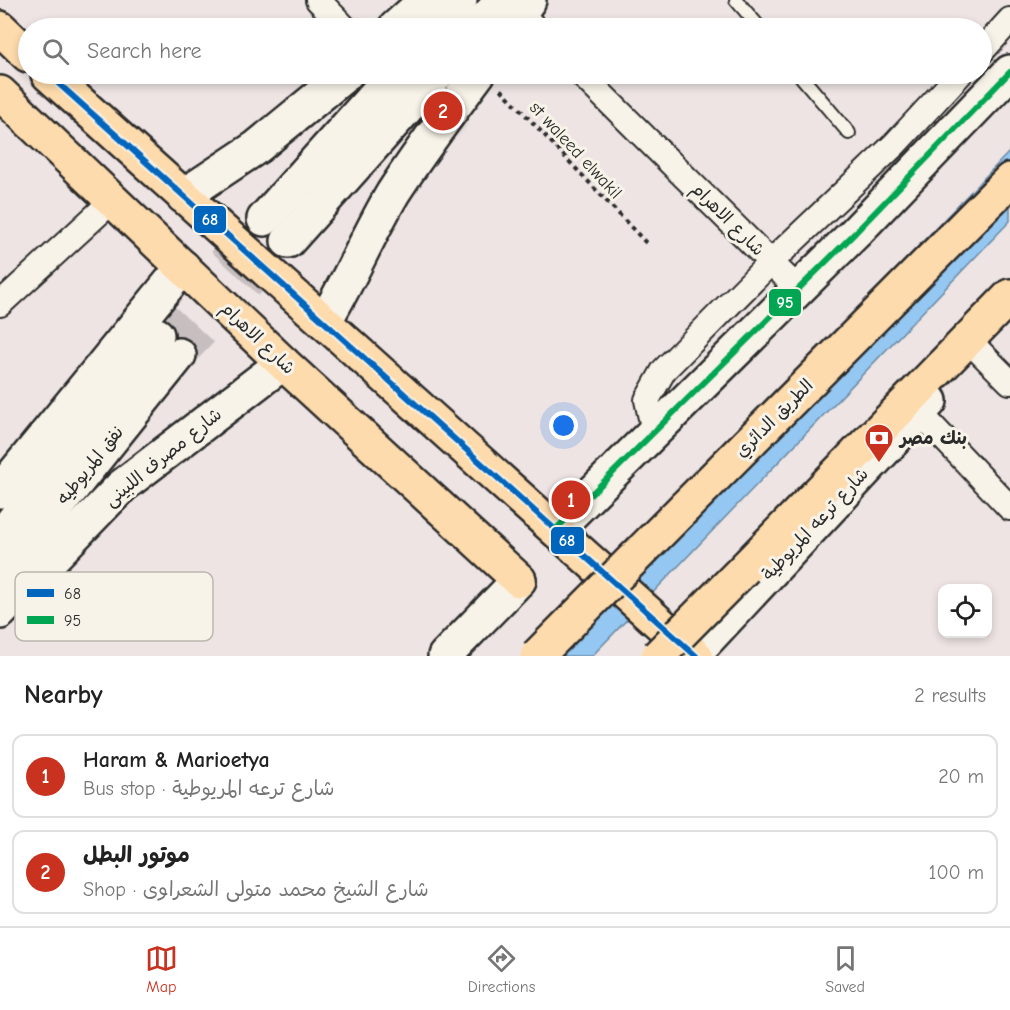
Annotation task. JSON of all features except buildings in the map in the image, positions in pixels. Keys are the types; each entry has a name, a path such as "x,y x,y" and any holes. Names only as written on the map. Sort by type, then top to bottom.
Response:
{"main road":[{"path":"406,18 426,0"},
{"path":"444,18 460,0"},
{"path":"0,28 18,45"},
{"path":"556,529 798,289 1010,72"},
{"path":"59,84 600,569 683,652 1010,296"},
{"path":"183,196 257,147 334,84"},
{"path":"264,219 385,84"},
{"path":"288,241 428,84"},
{"path":"324,322 345,287 393,194 481,84"},
{"name":"شارع الاهرام","path":"0,93 283,363 519,580 445,656"},
{"name":"الطريق الدائري","path":"537,656 1010,180"},
{"path":"0,491 183,267"},
{"name":"شارع ترعه المريوطية","path":"683,652 1010,317"},
{"name":"نفق المريوطيه","path":"0,538 168,345 20,553 0,574"},
{"name":"شارع مصرف اللبينى","path":"39,572 122,486 283,363"},
{"name":"شارع مصرف اللبينى","path":"0,612 15,597"}],"street":[{"path":"318,0 335,18"},
{"path":"992,39 1010,20"},
{"name":"شارع الاهرام","path":"591,84 798,289"},
{"path":"654,432 646,400 664,370 771,262 895,144 951,84"},
{"path":"0,304 113,200"},
{"path":"978,350 1010,382"},
{"path":"919,412 1010,508"}],"lane":[{"path":"736,0 751,18"},
{"path":"807,84 849,133"}],"path":[{"name":"st waleed elwakil","path":"492,84 648,245"}],"water":[{"path":"1010,151 1010,221 592,656 523,656"}],"tunnel":[{"path":"157,335 264,219"},
{"path":"179,355 288,241"}],"transit line":[{"name":"95","path":"556,529 855,233 1010,72"},
{"name":"68","path":"59,84 696,656"}],"place":[{"name":"موتور البطل","path":"443,111"},
{"name":"بنك مصر","path":"879,464"},
{"name":"Haram & Marioetya","path":"571,500"}]}
